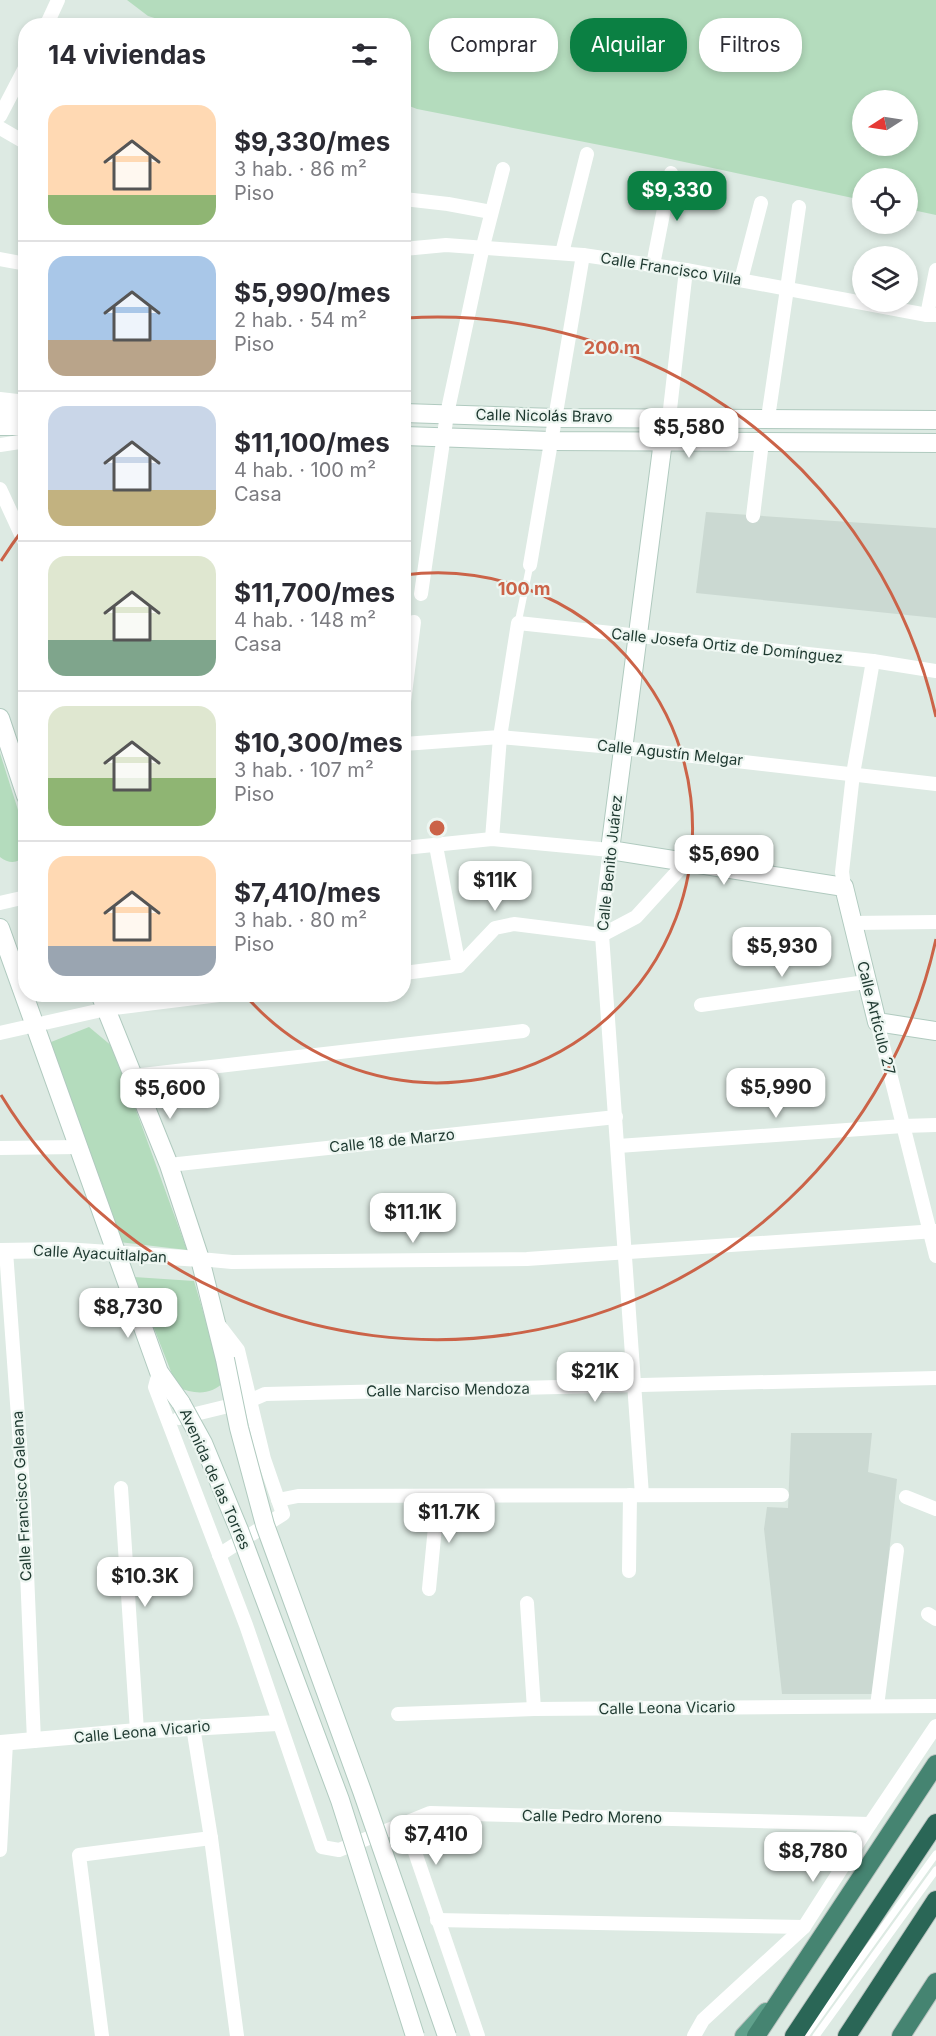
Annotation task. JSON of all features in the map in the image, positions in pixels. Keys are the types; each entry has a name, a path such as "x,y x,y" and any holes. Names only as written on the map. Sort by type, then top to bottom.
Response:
{"highway":[{"path":"756,2036 936,1764"},
{"path":"794,2036 936,1823"},
{"path":"847,2036 936,1900"},
{"path":"901,2036 936,1982"}],"main road":[{"path":"0,412 18,411"},
{"name":"Calle Nicolás Bravo","path":"411,413 555,418 936,420"},
{"name":"Calle Benito Juárez","path":"610,850 663,441 669,418"},
{"path":"0,426 18,426"},
{"name":"Calle Nicolás Bravo","path":"411,436 550,441 936,443"},
{"path":"0,718 18,772"},
{"path":"610,850 844,887"},
{"name":"Calle Artículo 27","path":"844,887 877,1022"},
{"name":"Avenida de las Torres","path":"0,928 18,978"},
{"name":"Avenida de las Torres","path":"27,1002 159,1372 181,1402 203,1443 239,1530 340,1800 416,2036"},
{"name":"Avenida de las Torres","path":"103,1002 168,1165 200,1259 225,1359 239,1428 265,1525 362,1791 447,2036"},
{"path":"877,1022 936,1031"},
{"path":"744,2036 789,1986"}],"street":[{"path":"50,18 58,0"},
{"path":"0,116 18,81"},
{"path":"0,128 18,138"},
{"path":"562,253 587,154"},
{"path":"421,594 447,414 483,246 503,170"},
{"path":"653,265 671,173"},
{"path":"411,200 491,212"},
{"path":"741,280 761,203"},
{"path":"768,418 799,207"},
{"name":"Calle Francisco Villa","path":"411,248 446,244 583,255 686,270 931,315"},
{"path":"530,565 583,255"},
{"path":"0,260 18,263"},
{"name":"Calle Benito Juárez","path":"669,418 686,270"},
{"path":"931,315 936,270"},
{"path":"0,399 18,401"},
{"path":"0,445 18,442"},
{"path":"753,516 762,442"},
{"path":"0,489 18,528"},
{"path":"411,646 414,622"},
{"path":"492,839 500,737 518,623"},
{"name":"Calle Josefa Ortiz de Domínguez","path":"518,623 873,661 936,671"},
{"name":"Calle Artículo 27","path":"844,887 842,872 853,774 873,661"},
{"name":"Calle Agustín Melgar","path":"411,743 500,737 623,748 936,784"},
{"path":"411,848 492,839 610,850"},
{"path":"436,846 459,966"},
{"name":"Calle Benito Juárez","path":"610,850 601,921 635,1386 636,1495 629,1571"},
{"path":"411,972 459,966 495,928 514,924 602,935 636,917 686,862"},
{"path":"0,903 18,899"},
{"path":"922,921 936,910"},
{"path":"852,923 936,922"},
{"path":"701,1005 866,982"},
{"path":"0,1033 35,1025 103,1002"},
{"name":"Calle Artículo 27","path":"877,1022 933,1231 936,1256"},
{"path":"133,1076 523,1031"},
{"name":"Calle 18 de Marzo","path":"168,1165 616,1117"},
{"path":"618,1146 903,1125 936,1125"},
{"path":"0,1148 79,1147"},
{"path":"200,1259 243,1262 527,1259 933,1231"},
{"name":"Calle Ayacuitlalpan","path":"3,1251 64,1250 200,1259"},
{"name":"Calle Francisco Galeana","path":"3,1251 24,1500 34,1741"},
{"path":"215,1320 238,1350 264,1459 284,1514 219,1556"},
{"path":"159,1372 155,1387 246,1625 278,1723"},
{"name":"Calle Narciso Mendoza","path":"168,1420 249,1401 265,1394 936,1378"},
{"path":"121,1488 137,1731"},
{"path":"278,1500 298,1496 782,1495"},
{"path":"429,1589 438,1496"},
{"path":"906,1497 936,1509"},
{"path":"877,1706 897,1550"},
{"path":"527,1603 534,1709"},
{"name":"Calle Leona Vicario","path":"398,1714 534,1709 936,1706"},
{"name":"Calle Leona Vicario","path":"3,1743 137,1731 278,1723"},
{"name":"Calle Pedro Moreno","path":"278,1723 322,1847 339,1850 430,1813 870,1824"},
{"path":"694,2036 703,2020 804,1927 936,1726"},
{"path":"193,1727 211,1838 237,2036"},
{"path":"0,1850 3,1743"},
{"path":"405,1823 478,2036"},
{"path":"102,2036 79,1855 211,1838"},
{"path":"437,1920 804,1927"}],"lane":[{"path":"518,623 530,565"},
{"path":"805,2036 936,1854"},
{"path":"816,2036 936,1870"}],"shaded area":[{"path":"706,512 936,528 936,618 696,593"},
{"path":"791,1433 872,1433 868,1472 897,1479 874,1694 782,1694 764,1529 767,1507 788,1508"}],"green space":[{"path":"127,0 936,0 936,215 918,211 918,168 852,168 852,198 661,157 417,109 411,107 411,18 154,18 148,16"},
{"path":"0,753 18,810 18,860 7,861 0,857"},
{"path":"89,1027 113,1047 187,1250 119,1242 46,1044"},
{"path":"134,1277 194,1281 224,1382 219,1387 202,1392 177,1387"}]}
